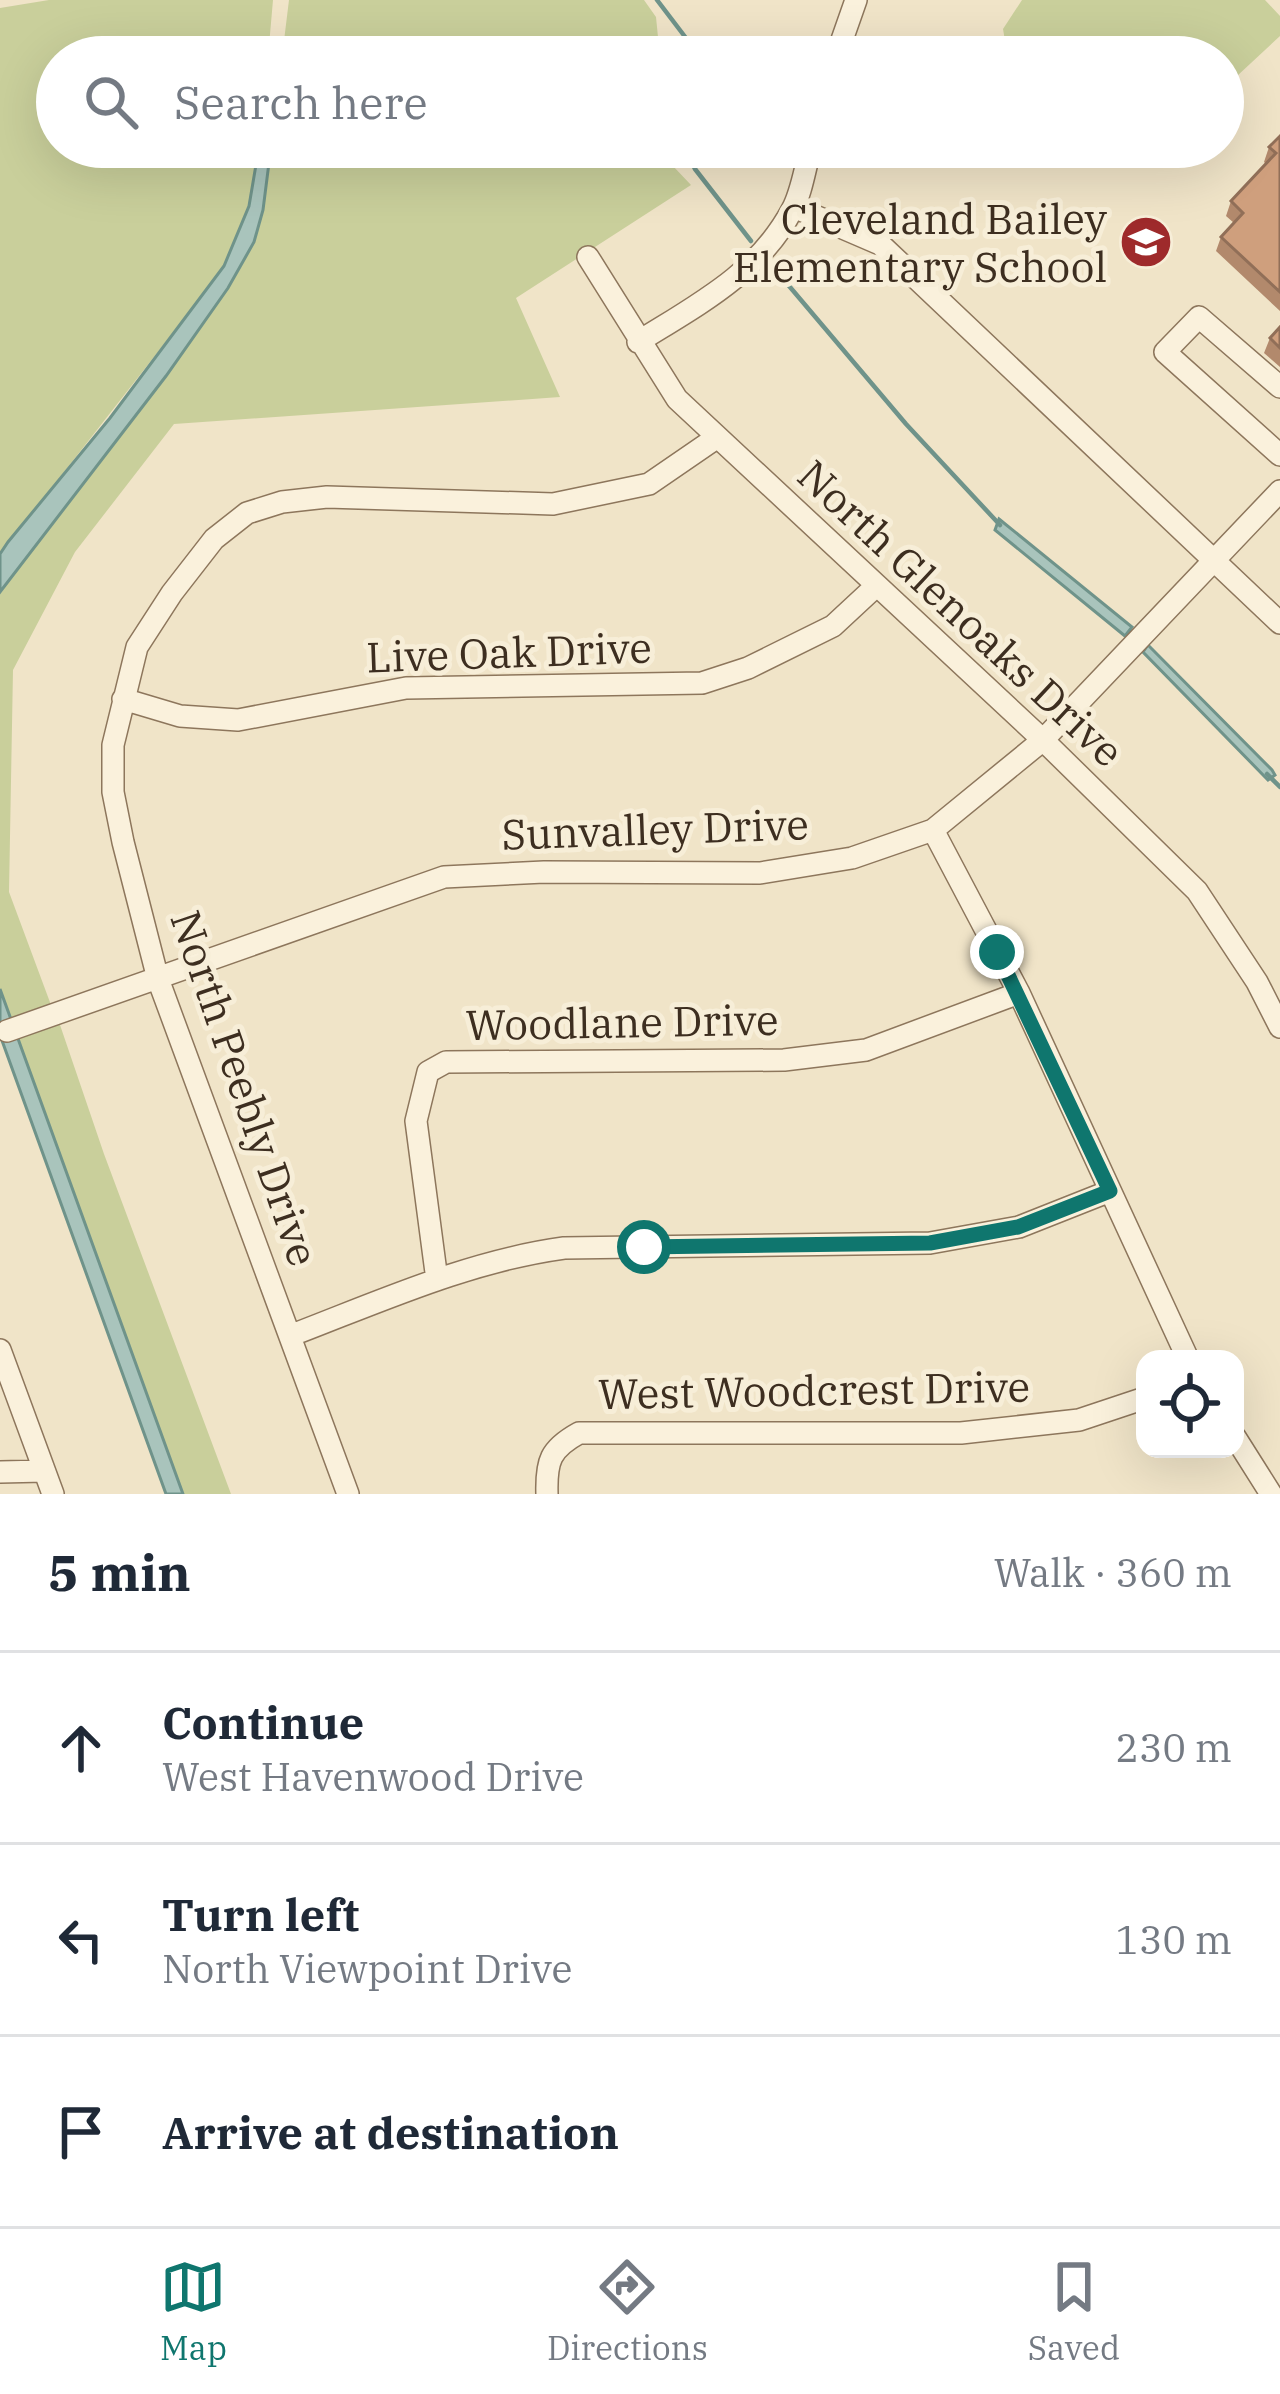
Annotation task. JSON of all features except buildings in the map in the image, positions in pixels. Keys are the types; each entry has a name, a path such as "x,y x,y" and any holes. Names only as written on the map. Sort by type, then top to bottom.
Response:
{"street":[{"path":"843,36 856,0"},
{"path":"638,341 733,283 766,248 794,207 805,168"},
{"path":"794,207 880,244 1280,623"},
{"name":"North Glenoaks Drive","path":"588,257 676,399 1043,740 1197,891 1258,982 1280,1027"},
{"path":"1280,387 1199,316 1165,352 1280,455"},
{"name":"North Peebly Drive","path":"348,1494 158,979 112,792 112,745 137,647 214,539 247,513 282,502 327,497 554,503 649,484 716,438"},
{"name":"Sunvalley Drive","path":"7,1031 444,877 544,872 760,873 852,858 933,830 1043,740 1280,490"},
{"name":"Live Oak Drive","path":"123,699 180,716 238,720 406,688 702,683 748,668 833,626 875,587"},
{"path":"933,830 1018,993 1184,1350"},
{"name":"Woodlane Drive","path":"437,1280 416,1121 428,1072 446,1062 784,1060 866,1051 1018,993"},
{"path":"292,1335 515,1255 564,1248 930,1243 1018,1227 1110,1191"},
{"path":"0,1350 53,1494"},
{"name":"West Woodcrest Drive","path":"547,1494 546,1466 555,1446 579,1433 961,1433 1079,1420 1136,1401"},
{"path":"1244,1451 1271,1494"},
{"path":"0,1472 44,1471"}],"green space":[{"path":"49,0 273,0 270,36 36,36 36,168 255,168 249,206 225,266 0,554 0,8"},
{"path":"289,0 644,0 656,17 658,36 285,36"},
{"path":"1022,0 1265,0 1280,16 1280,36 1244,69 1244,36 1004,36 1003,29"},
{"path":"268,168 675,168 691,185 516,298 560,397 174,424 75,552 13,670 9,892 51,1005 11,1020 0,989 0,592 228,288 254,242"},
{"path":"59,1022 231,1494 183,1494 18,1039"}],"water":[{"path":"255,168 268,168 254,242 228,288 0,592 0,554 224,266 249,206"},
{"path":"999,519 1132,627 1125,636 995,530"},
{"path":"1148,645 1275,775 1268,780 1143,652"},
{"path":"0,989 183,1494 166,1494 0,1035"}],"waterway":[{"path":"657,0 684,36"},
{"path":"695,168 751,241"},
{"path":"773,267 906,424 1000,525"},
{"path":"1267,774 1280,787"}],"place":[{"name":"Cleveland Bailey Elementary School","path":"1146,242"}],"route":[{"path":"644,1247 930,1243 1018,1227 1110,1191 997,952"}]}
